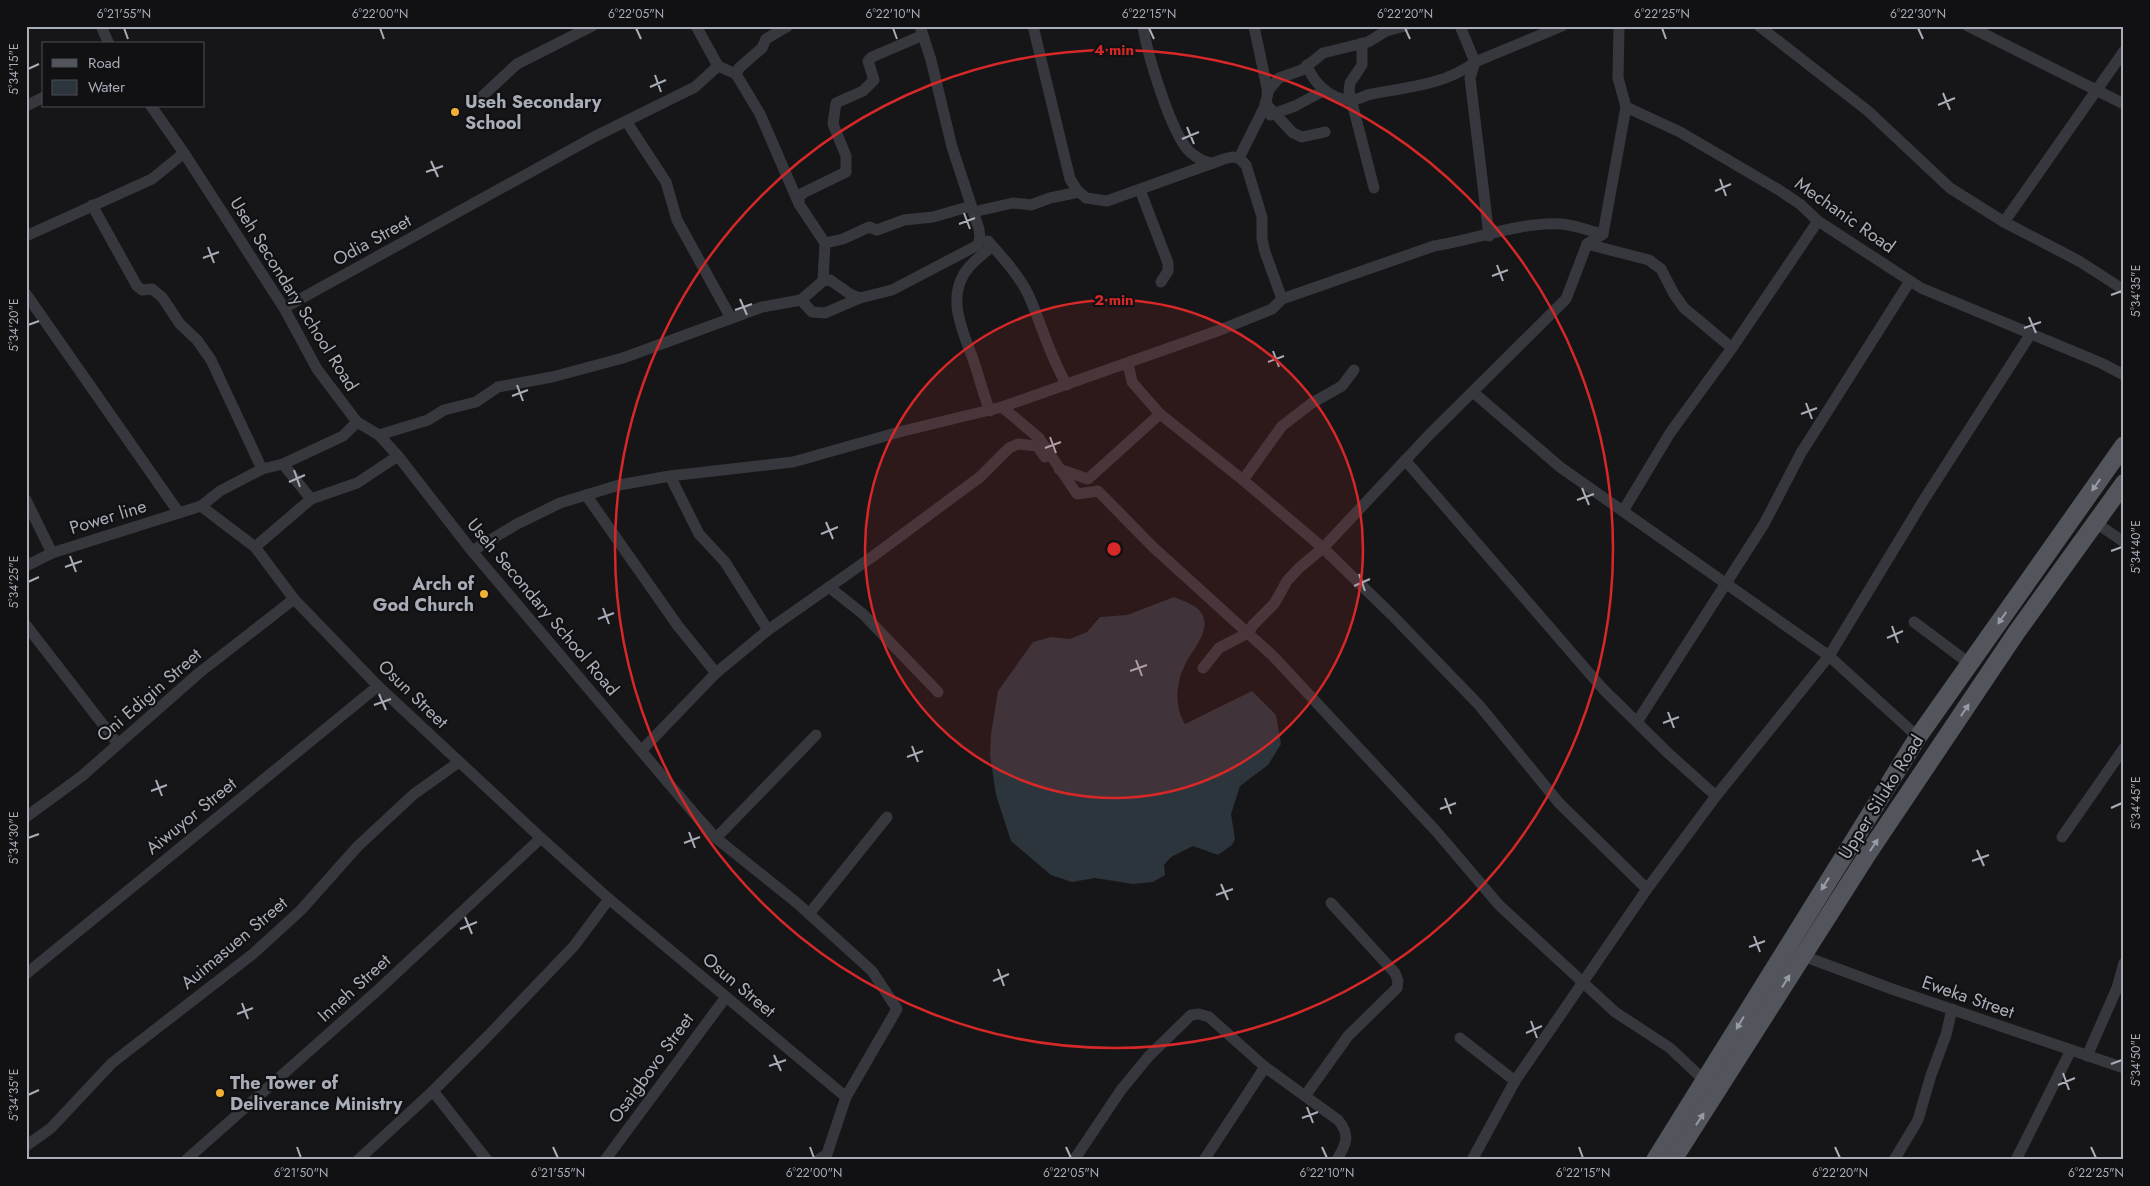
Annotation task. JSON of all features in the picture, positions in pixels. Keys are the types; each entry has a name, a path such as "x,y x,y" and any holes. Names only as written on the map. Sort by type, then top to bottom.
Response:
{"main road":[{"name":"Upper Siluko Road","path":"1655,1160 1785,948 1918,737 2124,445"},
{"name":"Upper Siluko Road","path":"1673,1160 1802,956 2016,633 2124,483"}],"street":[{"path":"101,26 108,42"},
{"path":"475,103 516,64 592,26"},
{"path":"696,26 718,66 736,74 760,114 799,204 825,243 823,281"},
{"path":"736,74 739,68 762,48 766,39 788,26"},
{"path":"1032,26 1070,179 1079,192 1086,198 1107,201 1213,163 1232,157 1240,158 1246,165 1259,205 1262,217 1262,239 1282,299"},
{"path":"1142,26 1154,72 1188,151 1205,163 1213,163"},
{"path":"1254,26 1266,97 1275,114 1292,133 1302,137 1325,132"},
{"path":"1240,158 1260,116 1266,97 1279,78 1293,74 1323,53 1362,43 1386,31 1405,26"},
{"path":"1460,26 1474,62 1470,78 1489,236"},
{"path":"1307,65 1310,75 1325,90 1339,98 1350,100 1444,80 1463,71 1474,62 1562,26"},
{"path":"1203,668 1219,648 1248,633 1253,625 1274,604 1287,581 1323,548 1405,460 1566,299 1587,244 1603,234 1626,107 1618,78 1620,26"},
{"path":"1759,26 1868,111 1950,188 2004,222 2079,261 2124,290"},
{"path":"1968,26 2124,104"},
{"path":"799,204 803,192 846,172 846,156 833,124 836,103 863,91 874,80 868,61 872,57 921,31 952,147 979,229 980,238 978,245 892,290 860,298 825,313 812,312 801,300"},
{"path":"1362,43 1362,65 1350,83 1350,100 1374,188"},
{"path":"2004,222 2124,52"},
{"name":"Odia Street","path":"284,308 361,267 475,201 626,121 695,88 718,66"},
{"path":"1260,116 1275,114 1325,90"},
{"path":"26,106 42,98"},
{"name":"Mechanic Road","path":"1626,107 1680,132 1779,190 1800,204 1818,221 1922,288 2030,335 2101,362 2124,375"},
{"name":"Useh Secondary School Road","path":"152,108 184,153 284,308 317,369 357,422 379,435 398,456 472,551 716,838 809,914 872,971 897,1009 846,1097"},
{"path":"626,121 666,182 677,220 731,318"},
{"path":"609,130 618,130 644,148"},
{"path":"26,236 152,179 184,153"},
{"path":"1140,190 1168,263 1168,271 1161,282"},
{"path":"825,243 843,239 869,227 877,230 904,220 933,217 1013,203 1031,205 1050,198 1079,192"},
{"path":"92,205 136,286 142,290 152,289 162,297 180,324 197,340 211,360 262,469"},
{"path":"1623,511 1670,433 1732,348 1818,221"},
{"path":"472,551 517,524 560,503 618,485 670,476 793,462 903,431 990,411 1124,365 1253,317 1272,309 1282,299 1434,246 1489,236 1522,226 1561,224 1603,234"},
{"path":"979,229 1018,277 1029,296 1038,322 1067,384"},
{"path":"1587,244 1649,260 1661,269 1674,294 1684,308 1732,348"},
{"path":"990,411 981,381 961,333 956,310 960,285 968,268 992,246"},
{"path":"379,435 428,420 444,410 476,402 498,387 552,377 622,358 762,307 801,300 823,281 830,280 850,294 860,298"},
{"path":"1637,722 1764,524 1801,453 1910,281"},
{"path":"26,294 179,513"},
{"path":"1472,1160 1515,1081 1647,889 1716,796 1829,656 1925,498 2030,335"},
{"path":"1124,365 1129,368 1132,382"},
{"path":"1112,369 1132,382 1160,414 1243,480 1323,548 1392,615 1479,705 1559,803 1647,889"},
{"path":"1243,480 1282,426 1312,403 1342,386 1354,370"},
{"path":"1473,392 1560,467 1829,656 1918,737"},
{"path":"1002,407 1039,438 1077,494 1098,491 1154,547 1273,656 1436,832 1499,905 1614,1012 1670,1048 1705,1081"},
{"path":"641,751 716,673 768,630 980,477 1009,448 1018,444 1037,446 1043,455 1061,470 1088,479 1160,414"},
{"path":"201,506 220,491 262,469 284,464 343,436 357,422"},
{"path":"255,547 311,499 357,483 398,456"},
{"path":"1405,460 1604,689 1716,796"},
{"path":"284,464 311,499"},
{"path":"670,476 699,534 725,562 768,630"},
{"path":"586,495 673,619 716,673"},
{"path":"26,500 52,553"},
{"name":"Power line","path":"26,566 52,553 201,506"},
{"name":"Osun Street","path":"201,506 255,547 294,599 378,686 459,762 609,899 846,1097"},
{"path":"2096,522 2124,542"},
{"path":"829,587 862,614 938,692"},
{"name":"Oni Edigin Street","path":"26,817 82,776 199,673 294,599"},
{"path":"1914,622 1970,664"},
{"path":"26,626 118,744"},
{"name":"Aiwuyor Street","path":"26,974 378,686"},
{"path":"716,838 816,735"},
{"path":"2062,837 2124,748"},
{"name":"Auimasuen Street","path":"26,1146 52,1128 112,1063 254,953 300,910 358,846 407,800 459,762"},
{"path":"809,914 887,817"},
{"name":"Inneh Street","path":"186,1160 378,990 542,838"},
{"path":"359,1159 433,1091 574,946 609,899"},
{"path":"1306,1096 1348,1036 1389,997 1397,988 1398,981 1396,972 1331,903"},
{"path":"1785,948 1802,956"},
{"name":"Eweka Street","path":"1802,956 2124,1068"},
{"path":"2087,1056 2117,988 2124,963"},
{"name":"Osaigbovo Street","path":"605,1160 726,997"},
{"path":"1894,1160 1918,1120 1931,1075 1946,1035 1952,1009"},
{"path":"1074,1160 1120,1090 1149,1056 1191,1015 1199,1014 1209,1017 1265,1067 1338,1120 1346,1130 1346,1138 1337,1160"},
{"path":"1460,1038 1515,1081"},
{"path":"2016,1160 2071,1050"},
{"path":"1204,1160 1265,1067"},
{"path":"433,1091 487,1160"},
{"path":"818,1160 827,1154 846,1097"}],"water":[{"path":"1174,597 1198,609 1205,623 1201,638 1182,672 1178,687 1179,710 1185,724 1252,691 1276,715 1281,744 1268,765 1240,786 1231,814 1235,839 1232,845 1218,855 1193,846 1171,857 1164,865 1165,875 1153,882 1133,884 1095,878 1072,882 1051,875 1011,841 996,795 990,755 991,734 998,691 1033,642 1051,637 1070,639 1087,632 1100,617 1127,615"}],"place":[{"name":"Useh Secondary School","path":"455,112"},
{"name":"Arch of God Church","path":"484,594"},
{"name":"The Tower of Deliverance Ministry","path":"220,1093"}]}
